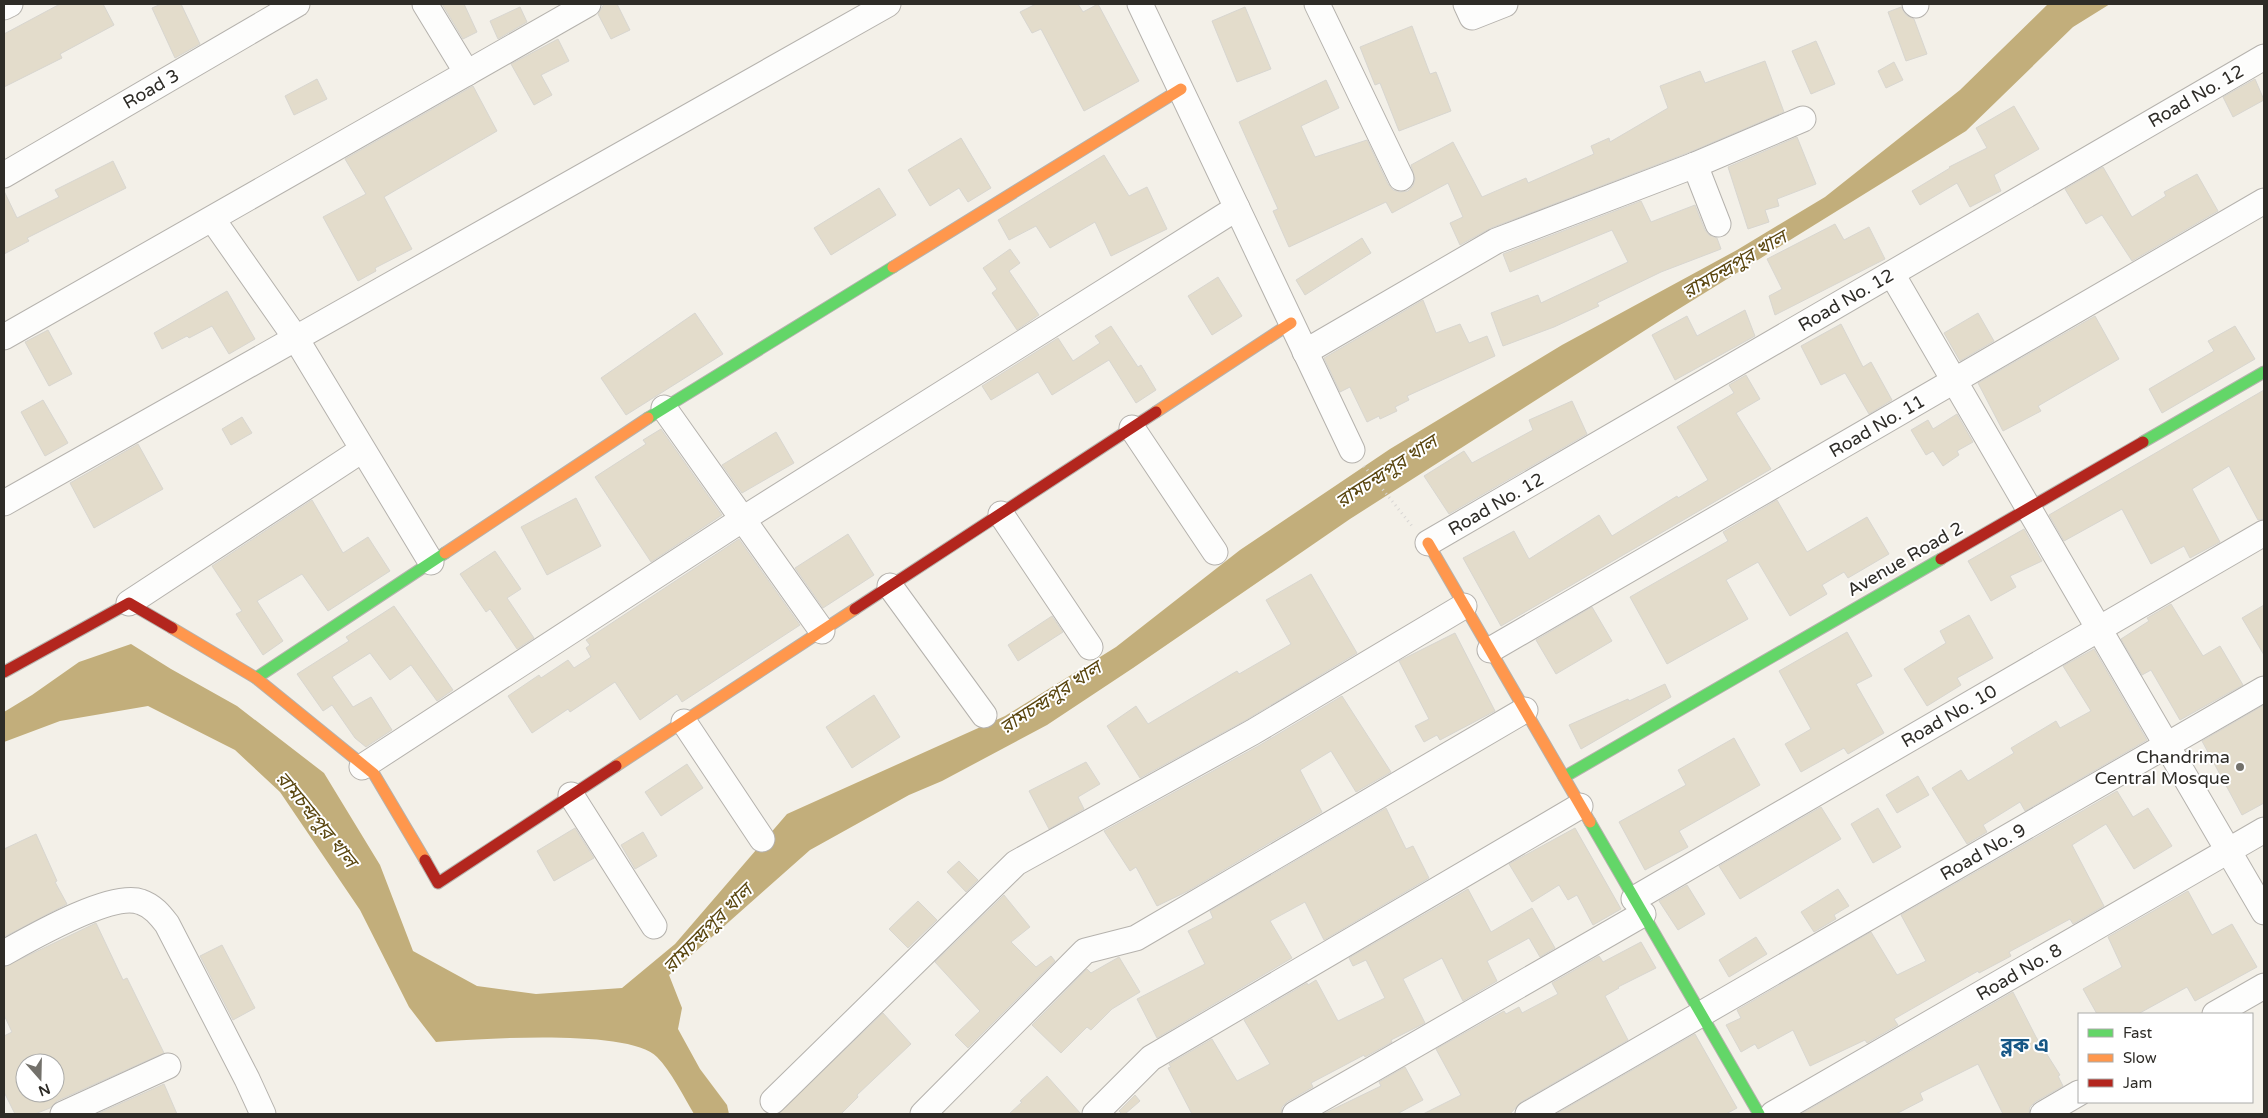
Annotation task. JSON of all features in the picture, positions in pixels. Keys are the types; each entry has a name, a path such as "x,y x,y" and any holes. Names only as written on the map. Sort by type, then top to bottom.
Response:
{"street":[{"path":"4,7 10,4"},
{"name":"Road 3","path":"4,175 297,4"},
{"path":"425,4 467,74"},
{"path":"4,338 588,4"},
{"path":"4,502 888,4"},
{"path":"1140,4 1352,450"},
{"path":"1317,4 1401,178"},
{"path":"1466,4 1472,17 1505,4"},
{"name":"Road No. 12","path":"1428,544 2264,57"},
{"path":"256,678 664,408 1181,89"},
{"path":"1305,352 1496,241 1695,166 1803,119"},
{"path":"1695,166 1718,224"},
{"name":"Road No. 11","path":"1490,650 2264,201"},
{"path":"362,767 743,519 1237,208"},
{"path":"213,220 295,338 431,562"},
{"path":"1892,274 2264,912"},
{"path":"129,603 256,678 362,767 374,774 438,883 1291,322"},
{"name":"Avenue Road 2","path":"1564,777 2264,372"},
{"path":"664,408 822,631"},
{"path":"1132,428 1215,552"},
{"path":"4,672 129,603 362,450"},
{"path":"1001,514 1090,647"},
{"name":"Road No. 10","path":"1295,1114 2099,629 2264,533"},
{"path":"1428,544 1759,1114"},
{"path":"890,586 984,715"},
{"path":"773,1101 1016,863 1253,732 1464,606"},
{"name":"Road No. 9","path":"1528,1114 2264,689"},
{"path":"923,1114 1085,951 1136,938 1525,710"},
{"path":"684,722 762,840"},
{"path":"571,795 654,926"},
{"path":"1095,1114 1151,1058 1580,806"},
{"name":"Road No. 8","path":"1773,1114 2264,830"},
{"path":"4,953 71,917 126,900 141,902 156,911 171,933 247,1079 262,1114"},
{"path":"2217,1013 2264,986"},
{"path":"63,1114 168,1066"},
{"path":"2043,1114 2078,1094"}],"path":[{"path":"1352,450 1400,512"}],"water":[{"name":"রামচন্দ্রপুর খাল","path":"2048,4 2110,4 2073,27 1966,131 1669,315 1350,519 1047,725 942,781 909,795 810,850 669,975 682,1008 678,1029 700,1069 727,1105 729,1114 694,1114 677,1084 657,1057 641,1048 617,1042 586,1039 517,1038 436,1042 409,1007 360,910 280,792 235,750 148,706 60,721 4,742 4,712 79,662 131,644 237,706 324,773 380,865 413,951 477,986 536,994 622,988 675,944 787,814 1005,716 1116,647 1240,550 1390,449 1562,345 1737,250 1825,197 1960,90"}],"building":[{"path":"60,4 103,4 114,25 60,54 62,58 4,87 4,34"},
{"path":"161,4 181,4 200,44 175,58 152,8"},
{"path":"442,4 464,4 477,32 463,39"},
{"path":"604,4 617,4 630,30 611,39 598,14"},
{"path":"1036,4 1078,4 1083,12 1098,4 1139,81 1084,111 1041,29 1032,33 1020,12"},
{"path":"520,7 527,22 498,39 490,21"},
{"path":"1245,7 1271,69 1237,82 1212,21"},
{"path":"1901,7 1906,15 1914,19 1927,54 1906,61 1888,12"},
{"path":"1412,26 1430,74 1436,72 1451,111 1399,131 1380,83 1375,85 1360,47"},
{"path":"558,39 569,61 541,75 552,95 534,105 511,64"},
{"path":"1816,41 1835,84 1811,94 1792,51"},
{"path":"1765,61 1784,112 1690,152 1491,228 1460,245 1450,223 1463,217 1448,183 1392,213 1386,202 1289,247 1273,211 1278,209 1239,122 1326,80 1339,108 1301,126 1315,157 1367,140 1388,184 1393,190 1400,192 1408,191 1413,186 1415,179 1411,165 1453,142 1482,197 1526,178 1528,183 1594,154 1591,146 1609,138 1610,142 1668,108 1660,86 1700,71 1705,83"},
{"path":"1894,62 1903,80 1886,88 1878,71"},
{"path":"317,79 327,99 294,115 285,96"},
{"path":"2255,79 2264,100 2233,117 2223,97"},
{"path":"473,86 497,131 384,197 412,249 375,268 376,271 358,281 323,217 366,194 345,159"},
{"path":"2014,106 2039,149 1994,175 2001,191 1970,207 1957,183 1920,205 1912,191 1949,167 1987,148 1976,128"},
{"path":"1797,137 1816,184 1777,199 1779,206 1765,210 1769,222 1748,229 1728,167"},
{"path":"961,138 991,188 968,202 959,188 930,206 908,170"},
{"path":"1104,155 1129,196 1147,187 1167,229 1111,256 1095,222 1050,248 1036,226 1009,240 998,220"},
{"path":"113,161 126,188 27,238 29,241 4,254 4,191 17,218 59,197 55,190"},
{"path":"2103,167 2132,217 2166,196 2164,192 2197,174 2218,211 2132,261 2102,215 2086,224 2065,189"},
{"path":"879,188 896,215 831,255 814,228"},
{"path":"1641,201 1651,222 1695,205 1705,230 1709,235 1717,238 1721,249 1661,272 1597,303 1599,306 1554,327 1503,346 1491,313 1538,295 1541,303 1628,262 1612,230 1510,272 1503,254"},
{"path":"1835,224 1844,240 1869,227 1885,259 1775,315 1769,296 1782,289 1767,259"},
{"path":"1362,238 1371,253 1305,295 1296,280"},
{"path":"1010,249 1020,263 1009,271 1039,315 1017,330 992,293 997,289 983,268"},
{"path":"1218,277 1242,316 1212,335 1188,296"},
{"path":"227,291 255,339 229,354 212,326 162,349 154,333"},
{"path":"1423,300 1436,333 1460,324 1469,343 1487,336 1495,356 1407,396 1409,400 1395,407 1397,411 1380,419 1379,416 1367,422 1350,387 1340,392 1324,358"},
{"path":"1745,310 1755,336 1675,380 1652,335 1687,316 1697,336"},
{"path":"695,313 723,354 626,415 601,378"},
{"path":"1978,313 1994,341 1960,361 1944,333"},
{"path":"2095,316 2119,359 2038,406 2041,411 2003,431 1978,383"},
{"path":"1841,324 1863,367 1871,362 1892,400 1869,414 1845,373 1821,385 1801,346"},
{"path":"1111,326 1138,367 1141,365 1156,390 1136,403 1109,360 1052,395 1038,372 991,400 982,386 1058,338 1073,361 1100,343 1095,336"},
{"path":"2235,326 2255,359 2162,413 2149,389 2214,351 2208,341"},
{"path":"48,330 72,374 49,386 25,342"},
{"path":"1746,375 1760,399 1736,413 1771,469 1501,626 1463,558 1514,531 1529,559 1599,515 1612,536 1677,496 1678,498 1708,480 1677,427 1734,393 1729,385"},
{"path":"2264,390 2264,519 2258,520 2229,466 2192,489 2220,542 2190,558 2184,546 2151,564 2122,509 2064,541 2049,515"},
{"path":"43,400 68,443 45,456 21,412"},
{"path":"1572,401 1587,434 1449,514 1424,476 1464,451 1472,463 1533,430 1529,420"},
{"path":"1957,414 1973,442 1957,451 1959,455 1943,466 1933,451 1926,455 1911,430 1928,420 1933,429"},
{"path":"242,417 252,433 231,445 222,429"},
{"path":"661,429 722,515 651,562 595,477 646,444 643,440"},
{"path":"776,432 794,463 742,493 722,465"},
{"path":"138,444 163,489 94,528 70,483"},
{"path":"576,498 601,546 547,575 521,527"},
{"path":"312,500 343,553 368,537 390,571 328,611 302,574 257,601 283,641 263,655 236,614 242,611 212,566"},
{"path":"1777,500 1807,552 1867,517 1889,554 1848,578 1844,572 1822,585 1827,594 1790,616 1758,562 1726,580 1748,619 1667,664 1630,597 1728,541 1723,532"},
{"path":"2024,529 2042,561 2010,576 2016,587 1991,601 1968,561"},
{"path":"848,534 874,575 823,608 795,568"},
{"path":"739,539 800,625 682,702 677,694 640,720 615,682 570,712 568,709 532,733 508,696 539,675 541,678 568,660 574,668 591,657 586,648 590,645 586,640"},
{"path":"495,551 521,589 507,598 534,638 517,649 490,609 486,612 460,574"},
{"path":"1311,574 1357,653 1246,720 1140,778 1107,726 1136,706 1148,724 1237,671 1239,674 1291,644 1266,600"},
{"path":"2171,604 2203,656 2220,646 2243,685 2180,720 2151,670 2142,675 2121,639 2149,621 2147,618"},
{"path":"2264,605 2264,655 2242,618"},
{"path":"394,606 453,690 437,701 411,665 390,680 370,653 332,677 353,707 371,697 392,730 366,747 355,738 332,705 323,711 297,674 349,641 346,637"},
{"path":"1592,607 1612,641 1556,674 1536,640"},
{"path":"1969,615 1993,658 1957,678 1961,685 1927,706 1904,669 1946,643 1940,631"},
{"path":"1052,616 1063,632 1018,661 1008,645"},
{"path":"1847,632 1872,676 1856,684 1884,733 1848,754 1844,748 1801,772 1785,744 1811,729 1779,671"},
{"path":"1455,633 1495,711 1440,740 1437,735 1424,742 1415,726 1429,719 1399,661"},
{"path":"2094,649 2147,740 2025,811 2020,802 1983,825 1987,832 1967,844 1932,788 1961,770 1968,781 2014,753 2011,748 2056,721 2060,728 2091,711 2063,666"},
{"path":"1665,684 1671,697 1581,749 1569,725"},
{"path":"874,695 900,737 852,768 826,727"},
{"path":"1342,696 1391,772 1356,792 1331,751 1300,770 1322,812 1188,891 1157,906 1136,867 1130,871 1104,831 1260,745"},
{"name":"Chandrima Central Mosque","path":"2264,705 2264,803 2242,815 2202,741"},
{"path":"1734,738 1760,785 1679,831 1688,847 1645,870 1619,822 1686,785 1678,770"},
{"path":"1086,762 1100,784 1078,797 1084,809 1049,829 1029,791"},
{"path":"687,764 703,788 661,816 645,792"},
{"path":"1918,776 1929,795 1897,813 1886,795"},
{"path":"2117,791 2133,817 2148,808 2172,846 2134,869 2106,824 2072,845 2104,906 2073,924 2070,919 2009,952 2011,956 1979,973 1978,971 1894,1019 1898,1025 1867,1043 1865,1040 1810,1066 1793,1030 1758,1049 1755,1044 1741,1052 1726,1025 1741,1018 1737,1010 1871,932 1897,975 1926,961 1901,915"},
{"path":"1821,807 1841,839 1740,899 1719,866"},
{"path":"1386,808 1406,849 1413,846 1429,878 1324,940 1305,902 1270,921 1292,958 1157,1038 1137,999 1205,964 1188,931 1213,918 1210,911"},
{"path":"1878,808 1901,847 1873,863 1851,824"},
{"path":"575,828 594,858 554,881 537,851"},
{"path":"1575,828 1621,909 1593,925 1577,895 1568,900 1559,885 1532,902 1509,864"},
{"path":"643,832 657,856 635,869 621,845"},
{"path":"36,834 57,881 55,882 67,904 4,937 4,849"},
{"path":"959,861 978,880 966,892 947,872"},
{"path":"1687,885 1705,914 1678,930 1659,901"},
{"path":"1468,889 1491,932 1532,908 1555,948 1540,957 1529,938 1487,961 1497,981 1463,1001 1442,958 1403,979 1425,1023 1391,1040 1392,1042 1365,1057 1364,1055 1311,1083 1313,1087 1287,1102 1282,1107 1281,1114 1192,1114 1168,1068 1171,1067 1169,1064 1212,1039 1237,1081 1270,1064 1244,1020 1307,983 1308,985 1316,980 1338,1021 1385,998 1366,960 1353,966 1349,958"},
{"path":"1838,889 1849,906 1834,915 1836,919 1814,932 1801,912"},
{"path":"2188,891 2212,935 2232,924 2257,967 2195,1001 2187,987 2140,1013 2096,1013 2083,989 2122,967 2108,937"},
{"path":"1004,895 1030,927 1011,942 1036,967 1051,956 1055,961 968,1048 955,1035 980,1011 935,962"},
{"path":"918,901 937,920 908,948 889,929"},
{"path":"96,923 123,980 127,978 164,1053 65,1097 65,1053 15,1053 15,1103 55,1103 50,1108 35,1114 15,1114 4,1092 4,1036 12,1032 4,1015 4,967"},
{"path":"1756,937 1767,954 1729,977 1719,960"},
{"path":"1641,942 1656,968 1618,987 1605,996 1628,1040 1521,1102 1510,1114 1423,1114 1461,1095 1436,1049 1504,1011 1506,1014 1519,1007 1522,1013 1558,994 1552,983 1599,956 1603,962"},
{"path":"222,945 255,1008 233,1020 200,956"},
{"path":"1119,957 1140,992 1112,1009 1091,1030 1087,1027 1061,1053 1032,1025 1087,969 1091,973"},
{"path":"2013,992 2036,1037 2060,1075 2058,1076 2063,1086 2035,1102 2030,1107 2029,1114 2003,1114 1978,1064 1920,1093 1923,1100 1896,1114 1801,1114"},
{"path":"883,1013 911,1044 857,1095 858,1097 841,1114 778,1114"},
{"path":"1695,1034 1737,1108 1726,1114 1556,1114"},
{"path":"1405,1067 1423,1100 1397,1114 1323,1114 1381,1086 1379,1082"},
{"path":"1047,1076 1081,1114 1009,1114 1022,1102 1020,1101"},
{"path":"164,1084 177,1114 97,1114"},
{"path":"1135,1095 1140,1101 1125,1114 1122,1114 1119,1111"}],"traffic: fast":[{"path":"648,418 893,267"},
{"path":"2143,442 2264,372"},
{"path":"256,678 445,553"},
{"path":"1564,777 1941,559"},
{"path":"1590,822 1759,1114"}],"traffic: slow":[{"path":"893,267 1181,89"},
{"path":"1156,412 1291,323"},
{"path":"445,553 648,418"},
{"path":"1428,543 1590,822"},
{"path":"616,766 855,609"},
{"path":"172,628 256,678 374,774 425,860"}],"traffic: jam":[{"path":"855,609 1156,412"},
{"path":"1941,559 2143,442"},
{"path":"4,672 129,603 172,628"},
{"path":"425,860 438,883 616,766"}],"place":[{"name":"Chandrima Central Mosque","path":"2240,767"}],"district":[{"name":"ব্লক এ","path":"2025,1045"}]}
